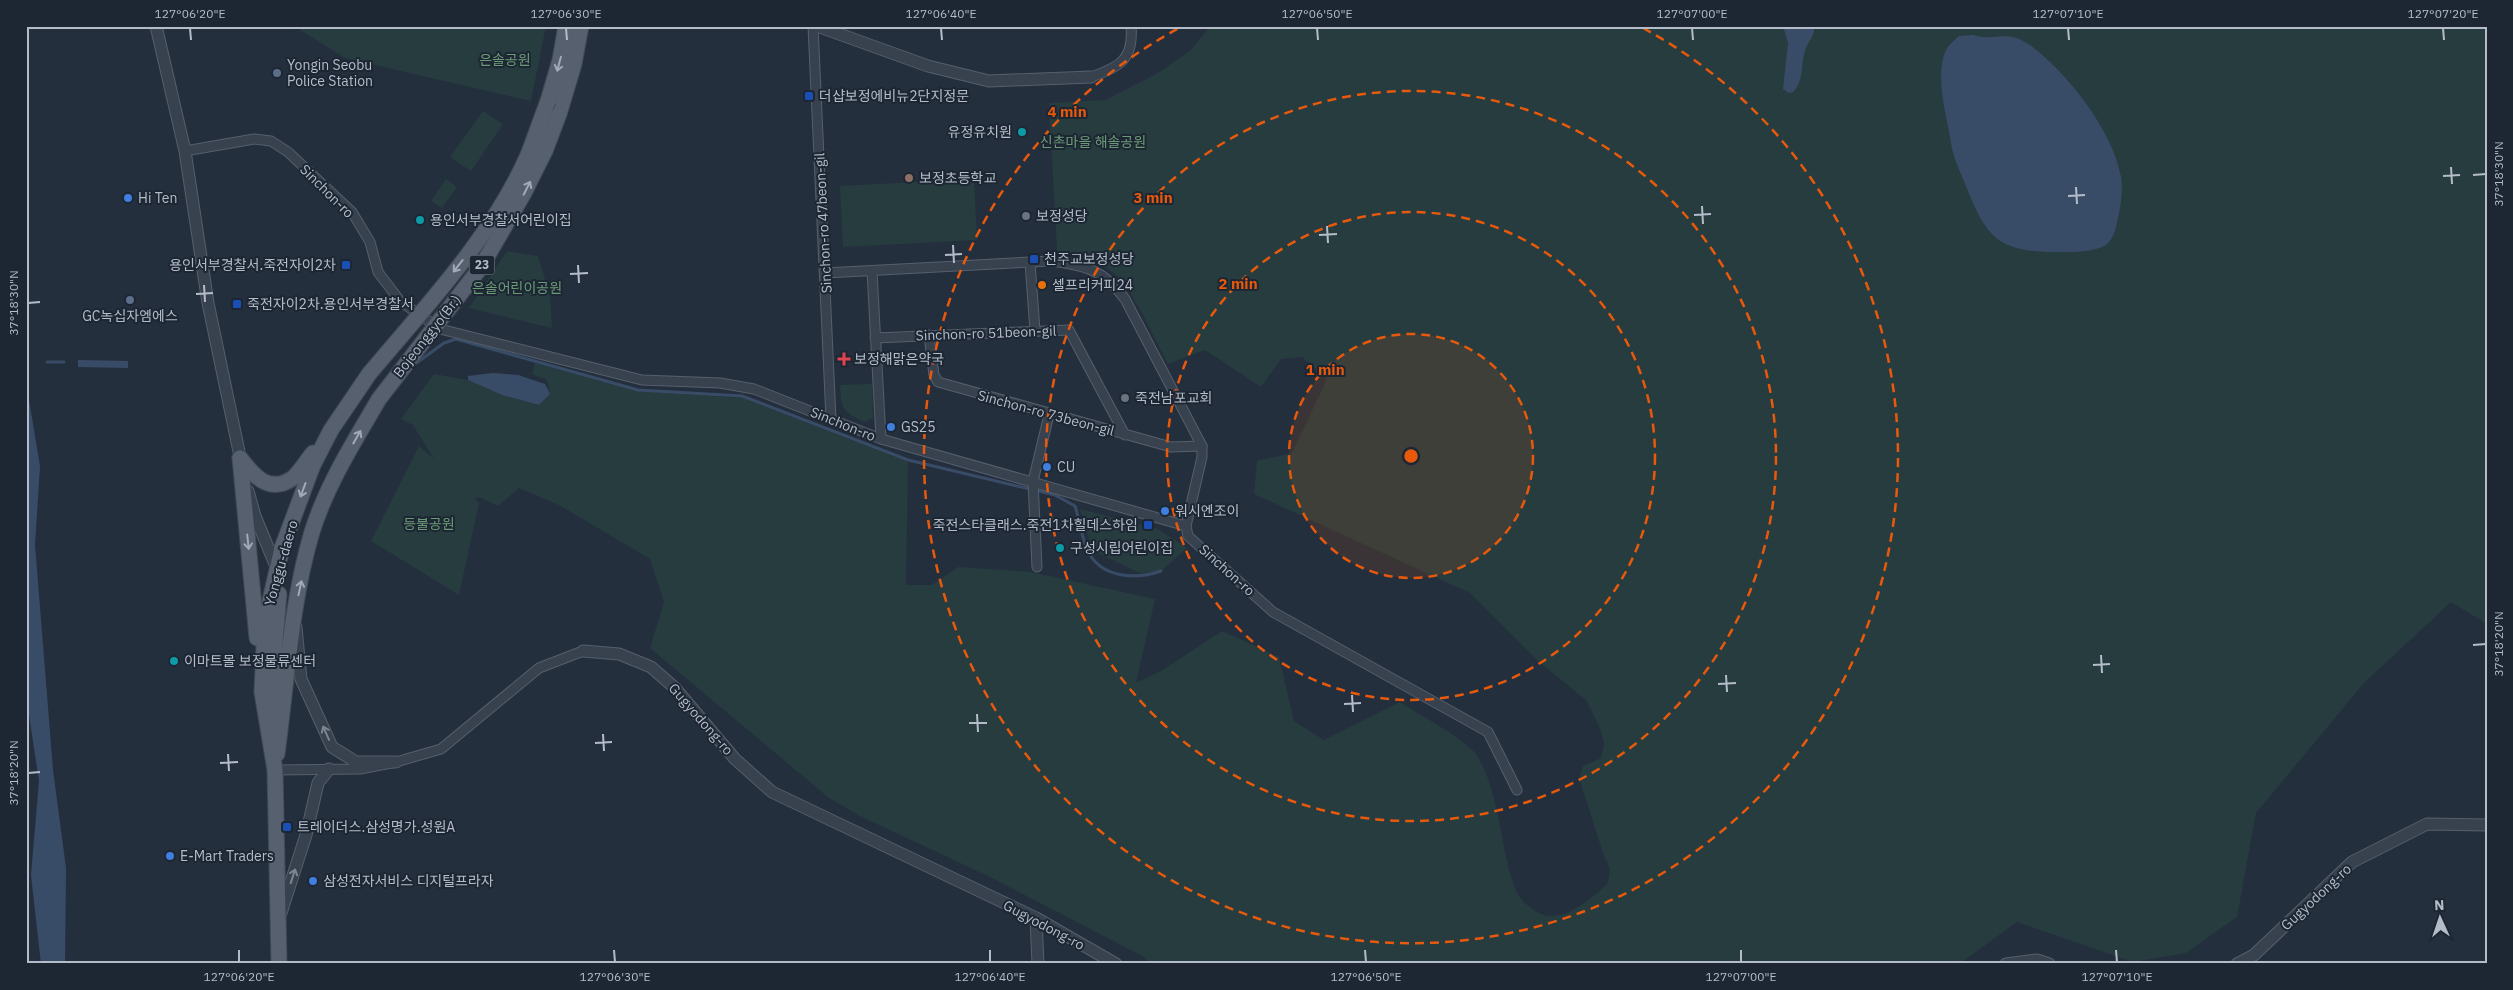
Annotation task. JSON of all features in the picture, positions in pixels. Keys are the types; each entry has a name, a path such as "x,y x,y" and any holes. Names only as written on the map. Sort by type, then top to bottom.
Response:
{"main road":[{"name":"Bojeonggyo(Br.)","path":"369,374 461,263 500,206 528,155 548,101 560,60 566,26"},
{"path":"574,64 572,51 575,26"},
{"name":"23","path":"574,64 581,26"},
{"path":"578,47 591,26"},
{"name":"Bojeonggyo(Br.)","path":"378,399 481,267 524,194 545,151 559,114 574,64"},
{"name":"Yonggu-daero","path":"279,964 275,770 262,692 265,623 277,569 306,481 331,430 369,374"},
{"name":"Yonggu-daero","path":"275,770 295,617 312,532 332,480 378,399"},
{"path":"240,458 256,479 274,485 292,478 331,430"},
{"path":"240,458 262,692"},
{"path":"277,569 282,582 285,602 284,706"},
{"path":"275,770 275,642 279,601 277,569"}],"street":[{"path":"156,26 185,151 208,303 240,458 255,516 277,569"},
{"name":"Sinchon-ro 47beon-gil","path":"813,26 826,273 831,419"},
{"path":"817,26 928,66 989,81 1091,77 1112,70 1127,58 1132,38 1131,26"},
{"name":"Sinchon-ro","path":"185,151 254,139 271,141 288,152 352,212 370,242 378,272 400,301 440,329 642,380 720,383 754,389 881,439 1186,526 1188,536 1273,612 1488,732 1517,790"},
{"path":"826,273 1030,262 1076,264 1095,270 1114,283 1125,299 1202,446 1202,457 1186,526"},
{"path":"1030,262 1036,331"},
{"path":"872,271 881,439"},
{"name":"Sinchon-ro 51beon-gil","path":"875,338 1069,330 1125,435"},
{"name":"Sinchon-ro 73beon-gil","path":"929,335 934,375 938,382 1049,415 1171,447 1202,446"},
{"path":"1037,568 1033,481 1049,415"},
{"path":"295,617 301,679 332,747 356,762 396,762"},
{"name":"Gugyodong-ro","path":"275,770 360,769 396,762 441,749 539,668 583,651 619,654 651,667 675,688 735,759 772,792 1036,918 1116,964"},
{"path":"278,922 306,835 318,783 329,769"},
{"name":"Gugyodong-ro","path":"2237,964 2254,955 2352,862 2427,824 2487,825"},
{"path":"1036,918 1038,964"},
{"path":"2006,964 2037,960 2049,964"}],"green space":[{"name":"은솔공원","path":"294,26 546,26 531,101 345,58"},
{"path":"1210,26 2487,26 2487,624 2451,602 2364,683 2256,813 2237,917 2186,953 2133,962 2017,922 1959,964 1149,964 1144,957 990,877 860,816 829,798 650,648 664,602 650,559 561,506 519,488 498,506 479,497 475,499 479,503 459,595 371,541 419,446 434,459 413,425 401,419 434,374 468,380 502,395 539,405 550,394 547,380 532,374 535,363 637,391 743,398 908,462 906,585 932,585 958,567 1031,572 1155,599 1136,683 1161,671 1222,631 1279,657 1294,721 1324,740 1400,702 1465,743 1478,757 1492,790 1511,876 1521,899 1540,914 1550,916 1561,915 1582,905 1608,883 1610,869 1579,778 1583,766 1601,758 1604,744 1601,731 1587,701 1538,661 1470,593 1254,494 1257,461 1292,453 1327,379 1302,357 1281,359 1261,387 1205,350 1168,364 1142,313 1117,277 1108,269 1096,263 1057,251 1049,103 1105,100 1158,73 1191,50"},
{"path":"483,111 503,124 471,171 450,157"},
{"path":"446,179 457,187 442,208 431,201"},
{"path":"974,179 977,240 843,247 840,186"},
{"name":"은솔어린이공원","path":"507,251 538,256 550,296 552,328 469,308"},
{"path":"872,384 873,418 865,422 844,409 840,385"},
{"path":"1080,509 1158,529 1187,548 1161,571 1139,573 1092,550"}],"water":[{"path":"1783,26 1814,26 1813,35 1804,54 1801,77 1797,87 1793,92 1789,93 1783,89 1788,43"},
{"path":"1973,35 1981,37 2014,37 2030,45 2059,71 2098,122 2109,141 2122,182 2121,203 2116,225 2113,236 2106,245 2078,252 2024,250 1999,240 1982,220 1953,154 1941,84 1941,72 1947,48 1959,36"},
{"path":"78,360 128,361 128,368 78,367"},
{"path":"493,373 518,375 545,384 550,394 539,405 502,395 468,380 468,376"},
{"path":"26,382 40,466 35,545 53,770 66,868 65,964 41,964 31,875 39,781 26,695"}],"waterway":[{"path":"415,364 444,343 456,339 638,390 742,396 908,460 1055,495 1075,506 1087,550 1096,563 1104,569 1113,573 1132,576 1161,571"},
{"path":"47,362 64,362"}],"place":[{"name":"Yongin Seobu Police Station","path":"277,73"},
{"name":"더샵보정에비뉴2단지정문","path":"809,96"},
{"name":"유정유치원","path":"1022,132"},
{"name":"보정초등학교","path":"909,178"},
{"name":"Hi Ten","path":"128,198"},
{"name":"보정성당","path":"1026,216"},
{"name":"용인서부경찰서어린이집","path":"420,220"},
{"name":"천주교보정성당","path":"1034,259"},
{"name":"용인서부경찰서.죽전자이2차","path":"346,265"},
{"name":"셀프리커피24","path":"1042,285"},
{"name":"GC녹십자엠에스","path":"130,300"},
{"name":"죽전자이2차.용인서부경찰서","path":"237,304"},
{"name":"보정해맑은약국","path":"844,359"},
{"name":"죽전남포교회","path":"1125,398"},
{"name":"GS25","path":"891,427"},
{"name":"CU","path":"1047,467"},
{"name":"워시엔조이","path":"1165,511"},
{"name":"죽전스타클래스.죽전1차힐데스하임","path":"1148,525"},
{"name":"구성시립어린이집","path":"1060,548"},
{"name":"이마트몰 보정물류센터","path":"174,661"},
{"name":"트레이더스.삼성명가.성원A","path":"287,827"},
{"name":"E-Mart Traders","path":"170,856"},
{"name":"삼성전자서비스 디지털프라자","path":"313,881"}],"park label":[{"name":"신촌마을 해솔공원","path":"1093,142"},
{"name":"등불공원","path":"429,524"}]}
